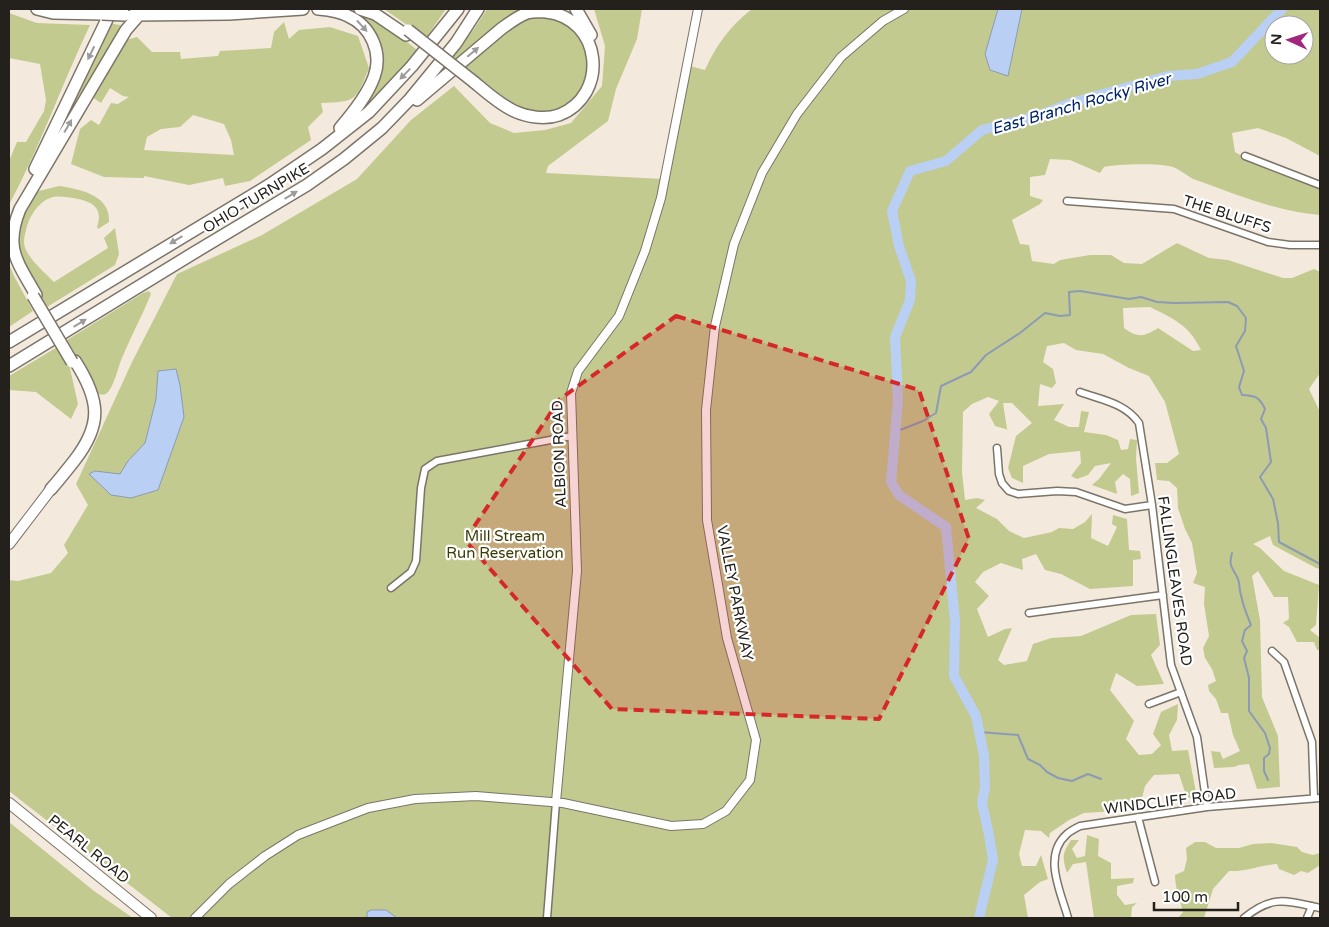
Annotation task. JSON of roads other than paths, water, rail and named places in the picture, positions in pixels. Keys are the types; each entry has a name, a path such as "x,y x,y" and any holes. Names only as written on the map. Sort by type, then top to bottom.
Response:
{"highway":[{"path":"36,9 54,12 89,13 107,11 125,15 252,13 303,9"},
{"path":"68,9 89,13"},
{"path":"318,9 336,12 356,20 371,37 377,60 374,76 368,90 353,112 322,149"},
{"path":"360,9 375,14 407,32"},
{"path":"373,9 407,32 472,83 495,99 515,111 536,117 555,116 567,111 576,104 586,91 593,72 593,59 586,35 572,21 553,13 537,11 528,13 514,19 501,29 397,118 382,128"},
{"name":"OHIO TURNPIKE","path":"9,342 129,268 270,185 322,149 368,112 412,66 458,9"},
{"name":"OHIO TURNPIKE","path":"9,366 307,185 344,159 382,128 438,66 456,43 478,9"},
{"path":"472,83 493,104 516,118 530,122 545,123 559,120 577,110 589,96 595,85 599,62 593,37 576,9"},
{"path":"9,227 107,11"},
{"path":"34,296 12,249 14,224 20,209 80,105 126,30 139,15"},
{"path":"9,249 15,267 89,386 94,402 95,419 93,431 84,448 51,488"}],"main road":[{"path":"9,544 51,488"},
{"name":"PEARL ROAD","path":"9,803 151,918"}],"street":[{"name":"ALBION ROAD","path":"556,802 577,571 571,393 578,370 619,316 646,251 661,198 698,9"},
{"name":"VALLEY PARKWAY","path":"195,918 229,884 265,856 298,834 368,808 415,799 476,796 556,802 671,826 703,824 726,811 750,780 756,740 727,638 707,520 706,410 715,326 734,244 762,173 792,122 841,57 883,21 904,9"},
{"path":"1245,156 1320,185"},
{"name":"THE BLUFFS","path":"1067,201 1174,209 1268,242 1290,246 1320,245"},
{"name":"FALLINGLEAVES ROAD","path":"1080,392 1124,408 1133,414 1138,423 1152,505 1171,665 1197,737 1207,807"},
{"path":"391,588 412,572 416,561 421,488 425,469 437,461 572,436"},
{"path":"997,448 999,474 1002,483 1009,491 1018,494 1057,491 1076,492 1125,509 1152,505"},
{"path":"1029,613 1163,595"},
{"path":"1272,651 1284,662 1312,742 1317,798"},
{"path":"1149,704 1181,692"},
{"name":"WINDCLIFF ROAD","path":"1068,918 1055,872 1054,858 1058,845 1067,834 1080,826 1207,807 1317,798"},
{"path":"547,918 556,802"},
{"path":"1138,817 1155,882"},
{"path":"1245,918 1257,907 1276,902 1296,901 1320,908"},
{"path":"1307,918 1312,906"}],"water":[{"path":"998,9 1022,9 1008,76 990,70 985,54"},
{"path":"176,369 184,417 158,490 131,498 111,495 89,474 95,471 120,474 128,461 145,443 156,399 158,371"},
{"path":"371,910 386,910 397,918 367,918 367,912"}],"waterway":[{"name":"East Branch Rocky River","path":"979,918 993,860 982,803 985,787 984,756 976,716 954,676 955,621 946,527 899,495 891,482 898,399 895,337 910,300 911,281 899,246 892,211 910,171 946,161 982,130 1040,115 1074,102 1168,76 1197,74 1232,62 1282,9"},
{"path":"895,432 923,421 936,413 941,386 971,372 986,355 1020,333 1045,313 1060,316 1070,315 1069,292 1080,291 1129,299 1141,297 1157,302 1228,302 1237,306 1246,318 1245,331 1236,346 1244,371 1239,387 1242,395 1261,401 1265,409 1261,419 1266,428 1271,462 1260,477 1273,499 1278,523 1279,542 1320,564"},
{"path":"1232,553 1231,565 1238,579 1243,603 1251,625 1245,630 1242,641 1247,651 1244,658 1249,678 1249,711 1265,733 1270,748 1269,754 1264,758 1264,771 1268,780"},
{"path":"979,732 1018,735 1028,759 1058,778 1072,781 1088,774 1101,779"}],"park label":[{"name":"Mill Stream Run Reservation","path":"505,544"}]}
